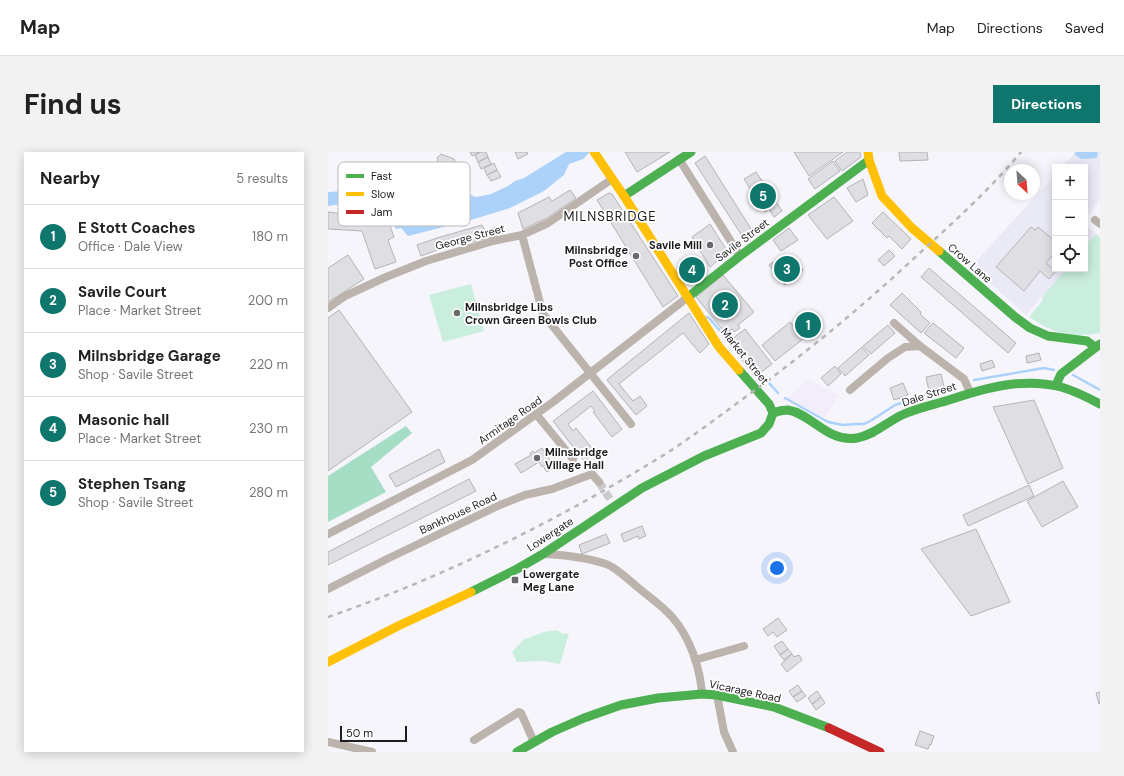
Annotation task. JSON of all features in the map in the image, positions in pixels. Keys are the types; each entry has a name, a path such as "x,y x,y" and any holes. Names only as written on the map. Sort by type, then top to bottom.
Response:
{"street":[{"name":"Market Street","path":"594,152 624,196 719,347 769,404 772,413"},
{"path":"624,196 691,152"},
{"name":"Savile Street","path":"688,297 869,156"},
{"name":"Crow Lane","path":"869,156 882,196 912,228 1015,317 1030,328 1048,336 1087,341 1097,346"},
{"path":"679,159 740,256"},
{"name":"George Street","path":"328,308 345,296 426,261 493,241 522,235 548,223 612,179"},
{"path":"522,235 543,314 631,424"},
{"name":"Armitage Road","path":"328,534 472,460 553,402 688,297"},
{"path":"894,323 920,346 964,379 970,392"},
{"path":"850,390 888,358 905,347 920,346"},
{"path":"1056,385 1061,374 1097,346"},
{"name":"Dale Street","path":"772,413 790,410 838,437 855,438 872,433 902,415 970,392 998,385 1026,382 1056,385 1087,396 1100,404"},
{"name":"Lowergate","path":"328,662 398,626 517,569 543,554 612,502 704,456 761,433 769,424 772,413"},
{"path":"536,414 573,459"},
{"name":"Bankhouse Road","path":"328,589 500,505 525,495 552,489 592,474 599,482"},
{"path":"543,554 568,555 608,564 672,616 692,650 701,679 702,694"},
{"path":"695,660 744,646"},
{"name":"Vicarage Road","path":"517,752 552,732 584,718 621,706 658,698 702,694 717,695 774,707 841,733 880,752"},
{"path":"717,695 724,732 733,752"},
{"path":"474,740 519,712 521,713 534,742"},
{"path":"328,742 372,752"}],"shaded area":[{"path":"1076,152 1100,152 1100,200 1088,215 1088,164 1065,164"},
{"path":"1052,178 1052,272 1063,272 1026,315 971,267 1032,200 1040,200 1040,191"},
{"path":"1088,227 1096,234 1088,243"},
{"path":"808,379 838,395 825,418 788,398"}],"green space":[{"path":"1096,234 1100,237 1100,333 1081,335 1062,333 1047,328 1029,317 1043,300 1042,297 1063,272 1088,272 1088,243"},
{"name":"Milnsbridge Libs Crown Green Bowls Club","path":"471,284 484,331 443,342 429,295"},
{"path":"406,426 412,433 371,467 386,492 328,522 328,476"},
{"path":"557,630 563,634 569,633 560,664 543,661 517,662 512,652 523,640 544,632"}],"water":[{"path":"566,152 590,152 583,159 569,164 564,175 544,191 510,208 470,220 470,194 475,197 491,194 515,181 524,178"},
{"path":"1076,152 1098,152 1097,158 1081,159 1074,154"},
{"path":"338,191 338,204 328,206 328,192"},
{"path":"394,226 447,226 408,236 401,228 396,229"}],"building":[{"path":"470,152 480,152 472,156"},
{"path":"481,152 486,152 488,157 478,162 475,155"},
{"path":"515,152 527,152 528,154 518,159"},
{"path":"625,152 670,152 637,172"},
{"path":"794,152 843,152 809,176"},
{"path":"847,152 860,152 861,157 842,171 835,161"},
{"path":"899,152 927,152 928,160 900,161"},
{"path":"441,154 454,159 455,162 437,162 437,158"},
{"path":"705,156 755,235 746,242 695,163"},
{"path":"488,157 491,164 481,169 478,162"},
{"path":"833,161 840,171 815,189 808,179"},
{"path":"494,163 497,170 487,175 484,168"},
{"path":"497,170 501,177 491,181 487,175"},
{"path":"756,172 782,211 774,217 769,209 765,212 744,179"},
{"path":"863,179 868,195 856,202 847,188"},
{"path":"570,190 576,198 547,218 523,229 518,213 549,197 552,201"},
{"path":"609,193 612,194 678,296 663,307 597,200"},
{"path":"834,197 853,221 827,239 808,215"},
{"path":"328,212 338,213 338,226 390,226 394,237 388,240 396,262 375,269 362,231 328,229"},
{"path":"883,212 911,239 902,249 889,236 887,238 872,223"},
{"name":"Savile Mill","path":"710,224 728,252 710,267 692,237"},
{"path":"482,225 485,231 496,227 497,236 440,249 421,256 417,245"},
{"path":"1031,227 1035,230 1038,227 1052,239 1052,256 1046,263 1052,268 1052,272 1055,272 1049,279 1040,271 1024,291 996,267"},
{"path":"789,228 798,240 781,251 773,240"},
{"path":"889,250 895,256 884,266 878,260"},
{"path":"348,255 364,279 328,302 328,268"},
{"path":"787,255 803,270 785,285 769,265 773,262 777,267 784,262 781,259"},
{"path":"696,256 707,271 688,284 677,268"},
{"path":"929,268 1016,343 1008,353 921,277"},
{"path":"723,275 754,312 738,325 740,328 734,332 732,329 726,334 696,297"},
{"path":"902,293 930,323 921,333 890,305"},
{"path":"339,310 412,412 328,471 328,318"},
{"path":"813,312 822,322 803,337 795,327"},
{"path":"689,313 709,344 700,353 683,333 619,384 633,401 640,396 647,406 636,415 607,380"},
{"path":"790,322 803,339 775,361 762,345"},
{"path":"933,323 964,348 956,358 924,333"},
{"path":"888,325 895,333 871,354 863,346"},
{"path":"745,329 772,364 755,377 728,342"},
{"path":"862,347 869,355 845,376 838,368"},
{"path":"1039,353 1041,360 1027,363 1026,356"},
{"path":"992,360 995,367 982,371 980,364"},
{"path":"835,366 841,374 828,386 821,378"},
{"path":"941,374 944,387 929,391 926,377"},
{"path":"903,383 908,395 894,400 890,388"},
{"path":"593,391 622,429 612,437 593,412 595,411 591,406 568,424 573,431 576,428 595,452 584,461 553,421"},
{"path":"1034,400 1063,468 1028,484 993,407"},
{"name":"Milnsbridge Village Hall","path":"542,448 551,461 542,467 539,462 521,473 515,464 531,455 530,453 533,451 534,453"},
{"path":"439,449 445,462 396,487 389,475"},
{"path":"551,463 554,467 547,472 544,468"},
{"path":"469,479 476,491 328,565 328,552"},
{"path":"1063,481 1078,507 1042,527 1027,501"},
{"path":"1029,485 1034,496 968,526 963,515"},
{"path":"642,526 646,536 639,539 638,536 624,542 621,534"},
{"path":"976,529 1010,602 971,616 921,549"},
{"path":"606,534 610,543 582,554 579,545"},
{"path":"778,618 787,630 777,637 773,632 768,636 763,629"},
{"path":"782,641 788,649 780,655 774,646"},
{"path":"788,649 792,654 784,660 780,655"},
{"path":"792,654 794,657 799,655 802,660 787,672 781,664"},
{"path":"798,685 802,691 793,697 789,691"},
{"path":"802,691 806,696 797,702 793,697"},
{"path":"817,691 821,697 812,704 808,698"},
{"path":"1100,692 1100,703 1099,704 1096,693"},
{"path":"821,697 825,703 816,710 812,704"},
{"path":"920,731 934,736 928,749 915,745"}],"waterway":[{"path":"706,317 709,318 729,341"},
{"path":"974,380 1044,368 1054,370"},
{"path":"760,373 778,393"},
{"path":"1073,375 1100,390"},
{"path":"785,398 828,422 843,425 864,424 895,405 956,385"}],"tunnel":[{"path":"599,482 610,499"}],"railway":[{"path":"328,617 416,583 502,544 586,501 676,447 781,370 868,300 967,209 1021,152"}],"traffic: fast":[{"path":"624,196 691,152"},
{"path":"688,297 740,256 869,160"},
{"path":"939,251 1015,317 1030,328 1048,336 1087,341 1095,347"},
{"path":"1056,385 1061,374 1100,344"},
{"path":"739,370 769,404 773,413"},
{"path":"773,413 788,410 805,417 837,436 857,438 869,434 913,410 1004,385 1033,383 1047,384 1071,390 1100,404"},
{"path":"471,592 543,554 642,488 704,456 761,433 769,424 773,413"},
{"path":"517,752 552,732 584,718 621,705 658,698 702,694 717,695 774,707 829,728"}],"traffic: slow":[{"path":"594,152 624,196 719,347 739,370"},
{"path":"868,152 869,160 882,196 912,228 939,251"},
{"path":"328,662 398,626 471,592"}],"traffic: jam":[{"path":"829,728 880,752"}],"place":[{"name":"Stephen Tsang","path":"763,196"},
{"name":"Savile Mill","path":"710,245"},
{"name":"Milnsbridge Post Office","path":"636,256"},
{"name":"Milnsbridge Garage","path":"787,269"},
{"name":"Masonic hall","path":"692,270"},
{"name":"Savile Court","path":"725,305"},
{"name":"Milnsbridge Libs Crown Green Bowls Club","path":"457,313"},
{"name":"E Stott Coaches","path":"808,325"},
{"name":"Milnsbridge Village Hall","path":"537,458"},
{"name":"Lowergate Meg Lane","path":"515,580"}],"district":[{"name":"MILNSBRIDGE","path":"610,216"}]}
